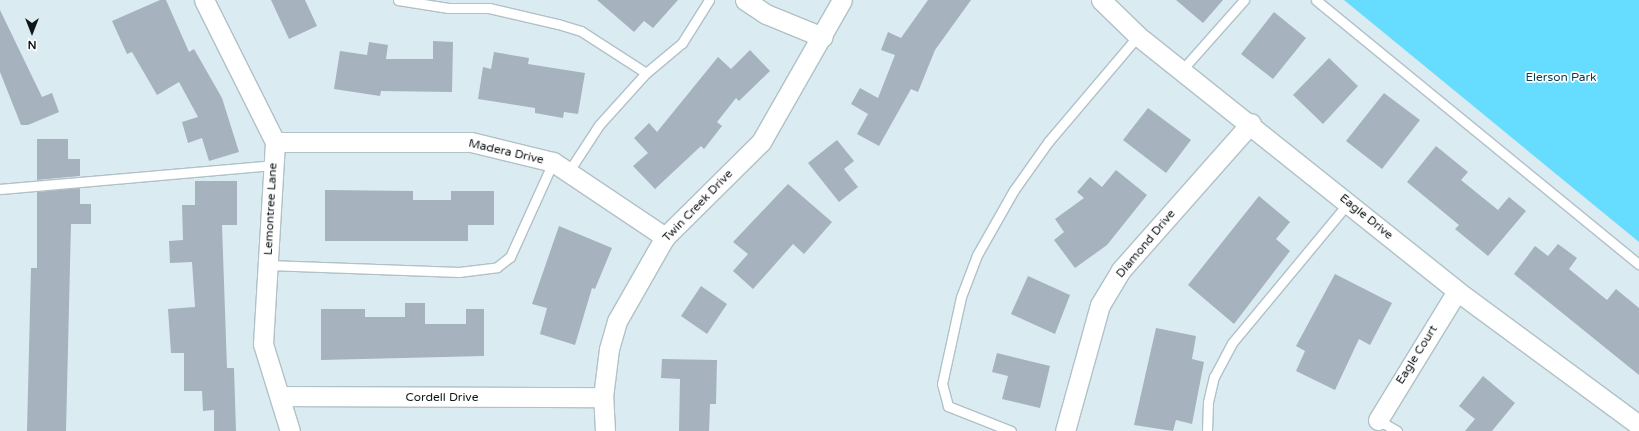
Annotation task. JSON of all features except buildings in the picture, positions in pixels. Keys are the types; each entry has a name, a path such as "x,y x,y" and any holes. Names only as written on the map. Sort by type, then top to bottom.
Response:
{"street":[{"name":"Lemontree Lane","path":"204,0 275,142 263,344 282,396 290,431"},
{"path":"744,0 766,14 822,37"},
{"name":"Twin Creek Drive","path":"606,431 603,397 609,349 617,321 665,237 760,142 842,0"},
{"name":"Eagle Drive","path":"1101,0 1138,36 1181,71 1251,123 1457,291 1639,425"},
{"name":"Diamond Drive","path":"1065,431 1100,305 1121,270 1251,123"},
{"name":"Madera Drive","path":"275,142 471,142 561,167 665,237"},
{"name":"Eagle Court","path":"1378,420 1457,291"},
{"name":"Cordell Drive","path":"282,396 603,397"}],"lane":[{"path":"398,0 448,8 488,8 558,24 581,31 646,73"},
{"path":"268,265 459,272 497,267 510,257 561,167 646,73 682,43 710,0"},
{"path":"1181,71 1244,0"},
{"path":"1316,0 1639,264"},
{"path":"1011,431 948,406 942,384 961,296 977,255 1014,190 1048,142 1138,36"},
{"path":"0,189 274,165"},
{"path":"1207,431 1208,402 1214,377 1232,343 1349,202"},
{"path":"1378,420 1397,431"}],"green space":[{"name":"Elerson Park","path":"1344,0 1639,0 1639,242"}]}
